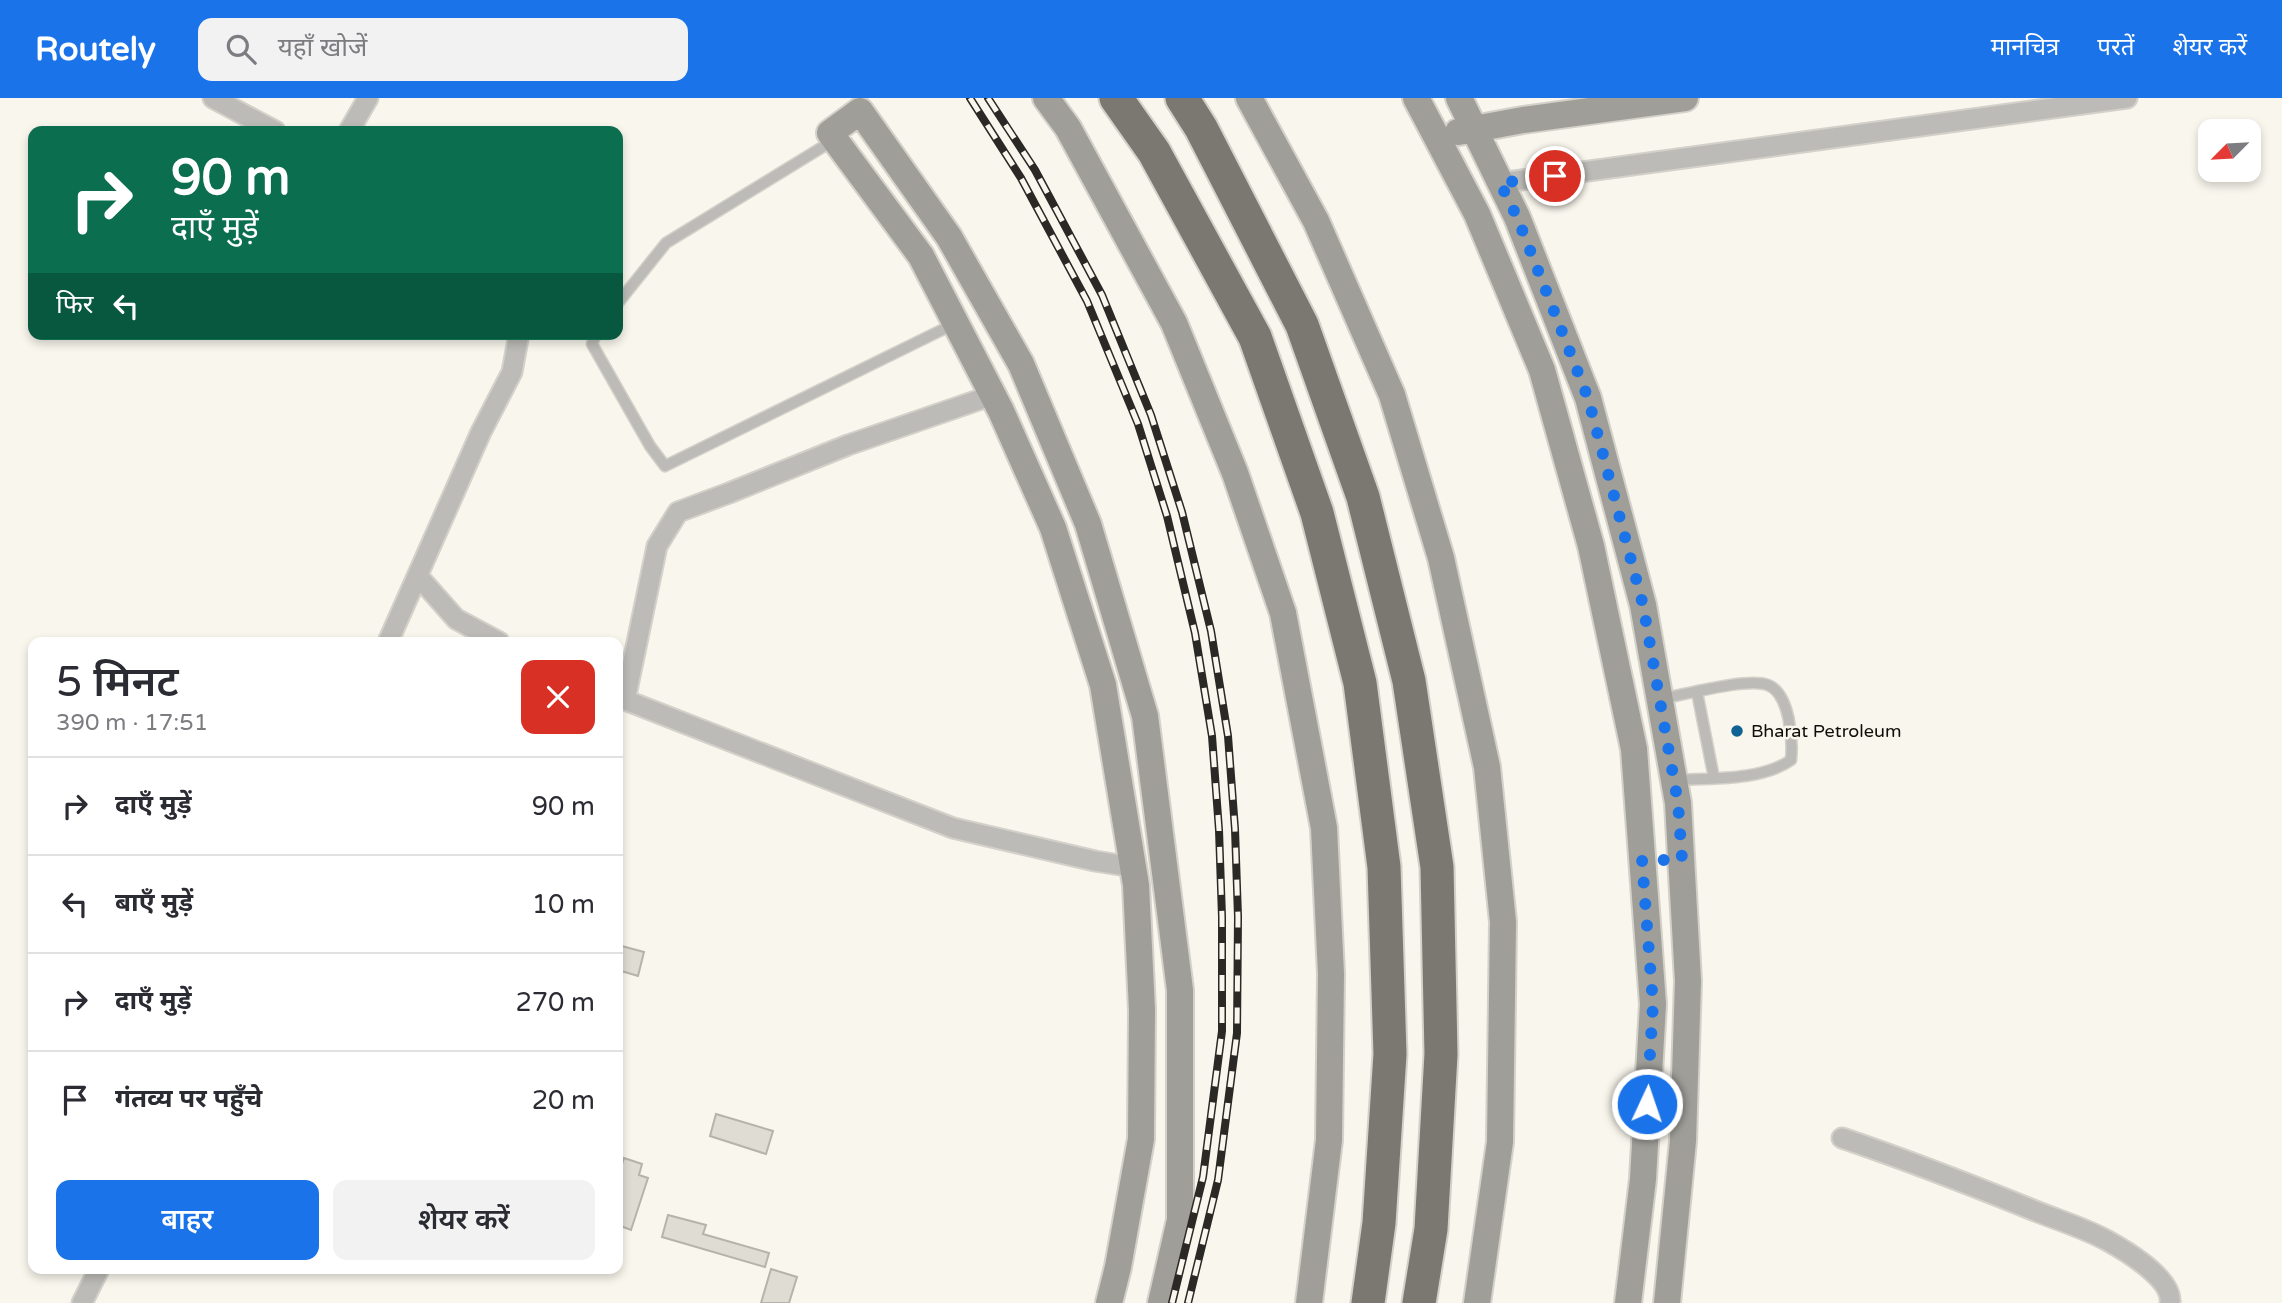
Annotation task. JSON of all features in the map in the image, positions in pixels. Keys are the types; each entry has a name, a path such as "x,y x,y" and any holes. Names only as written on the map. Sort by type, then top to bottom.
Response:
{"highway":[{"path":"1116,98 1154,152 1255,338 1318,513 1360,683 1384,867 1390,1054 1379,1223 1368,1303"},
{"path":"1182,98 1201,128 1302,325 1363,496 1409,681 1437,867 1441,1054 1431,1228 1419,1303"}],"street":[{"path":"212,98 265,126"},
{"path":"352,126 368,98"},
{"path":"1046,98 1068,128 1174,323 1235,473 1283,613 1324,828 1331,974 1329,1140 1309,1303"},
{"path":"1249,98 1316,221 1392,395 1441,558 1488,767 1503,922 1500,1142 1477,1303"},
{"path":"1416,98 1477,214 1542,370 1591,546 1634,749 1653,1004 1643,1179 1628,1303"},
{"path":"1459,98 1517,217 1588,398 1643,605 1678,803 1688,981 1684,1114 1667,1303"},
{"path":"1436,136 1523,120 1685,98"},
{"path":"1500,183 2127,98"},
{"path":"1109,1303 1141,1139 1143,1010 1136,885 1103,685 1053,528 993,395 921,256 830,133 860,111 949,237 1020,364 1088,524 1145,716 1180,990 1180,1220 1161,1303"},
{"path":"390,637 481,432 512,372 518,340"},
{"path":"623,690 657,546 678,512 848,445 993,395"},
{"path":"418,576 456,619 490,637"},
{"path":"623,700 953,828 1095,862 1133,867"},
{"path":"1642,861 1682,859"},
{"path":"1842,1138 1950,1177 2105,1239 2138,1259 2158,1277 2170,1297 2169,1303"},
{"path":"82,1303 96,1274"}],"lane":[{"path":"623,297 666,243 834,139"},
{"path":"594,340 592,344 650,446 665,466 955,323"},
{"path":"1660,699 1749,682 1767,684 1777,690 1791,729 1791,760 1780,768 1760,774 1674,780"},
{"path":"1697,692 1714,778"}],"building":[{"path":"623,946 644,952 638,976 623,972"},
{"path":"716,1114 773,1131 766,1154 710,1136"},
{"path":"624,1158 642,1164 639,1175 648,1178 631,1230 623,1227"},
{"path":"668,1215 706,1225 703,1234 769,1253 765,1267 662,1237"},
{"path":"771,1269 797,1277 789,1303 761,1303"}],"railway":[{"path":"970,98 1021,178 1087,301 1138,424 1167,516 1195,633 1212,736 1219,830 1222,1031 1203,1177 1172,1303"},
{"path":"988,98 1035,170 1102,295 1151,415 1182,512 1211,631 1228,736 1235,829 1238,917 1237,1033 1218,1180 1188,1303"}],"place":[{"name":"Bharat Petroleum","path":"1737,731"}],"route":[{"path":"1555,176 1500,183 1517,217 1588,398 1643,605 1678,803 1682,859 1642,861 1653,1004 1647,1104"}]}
